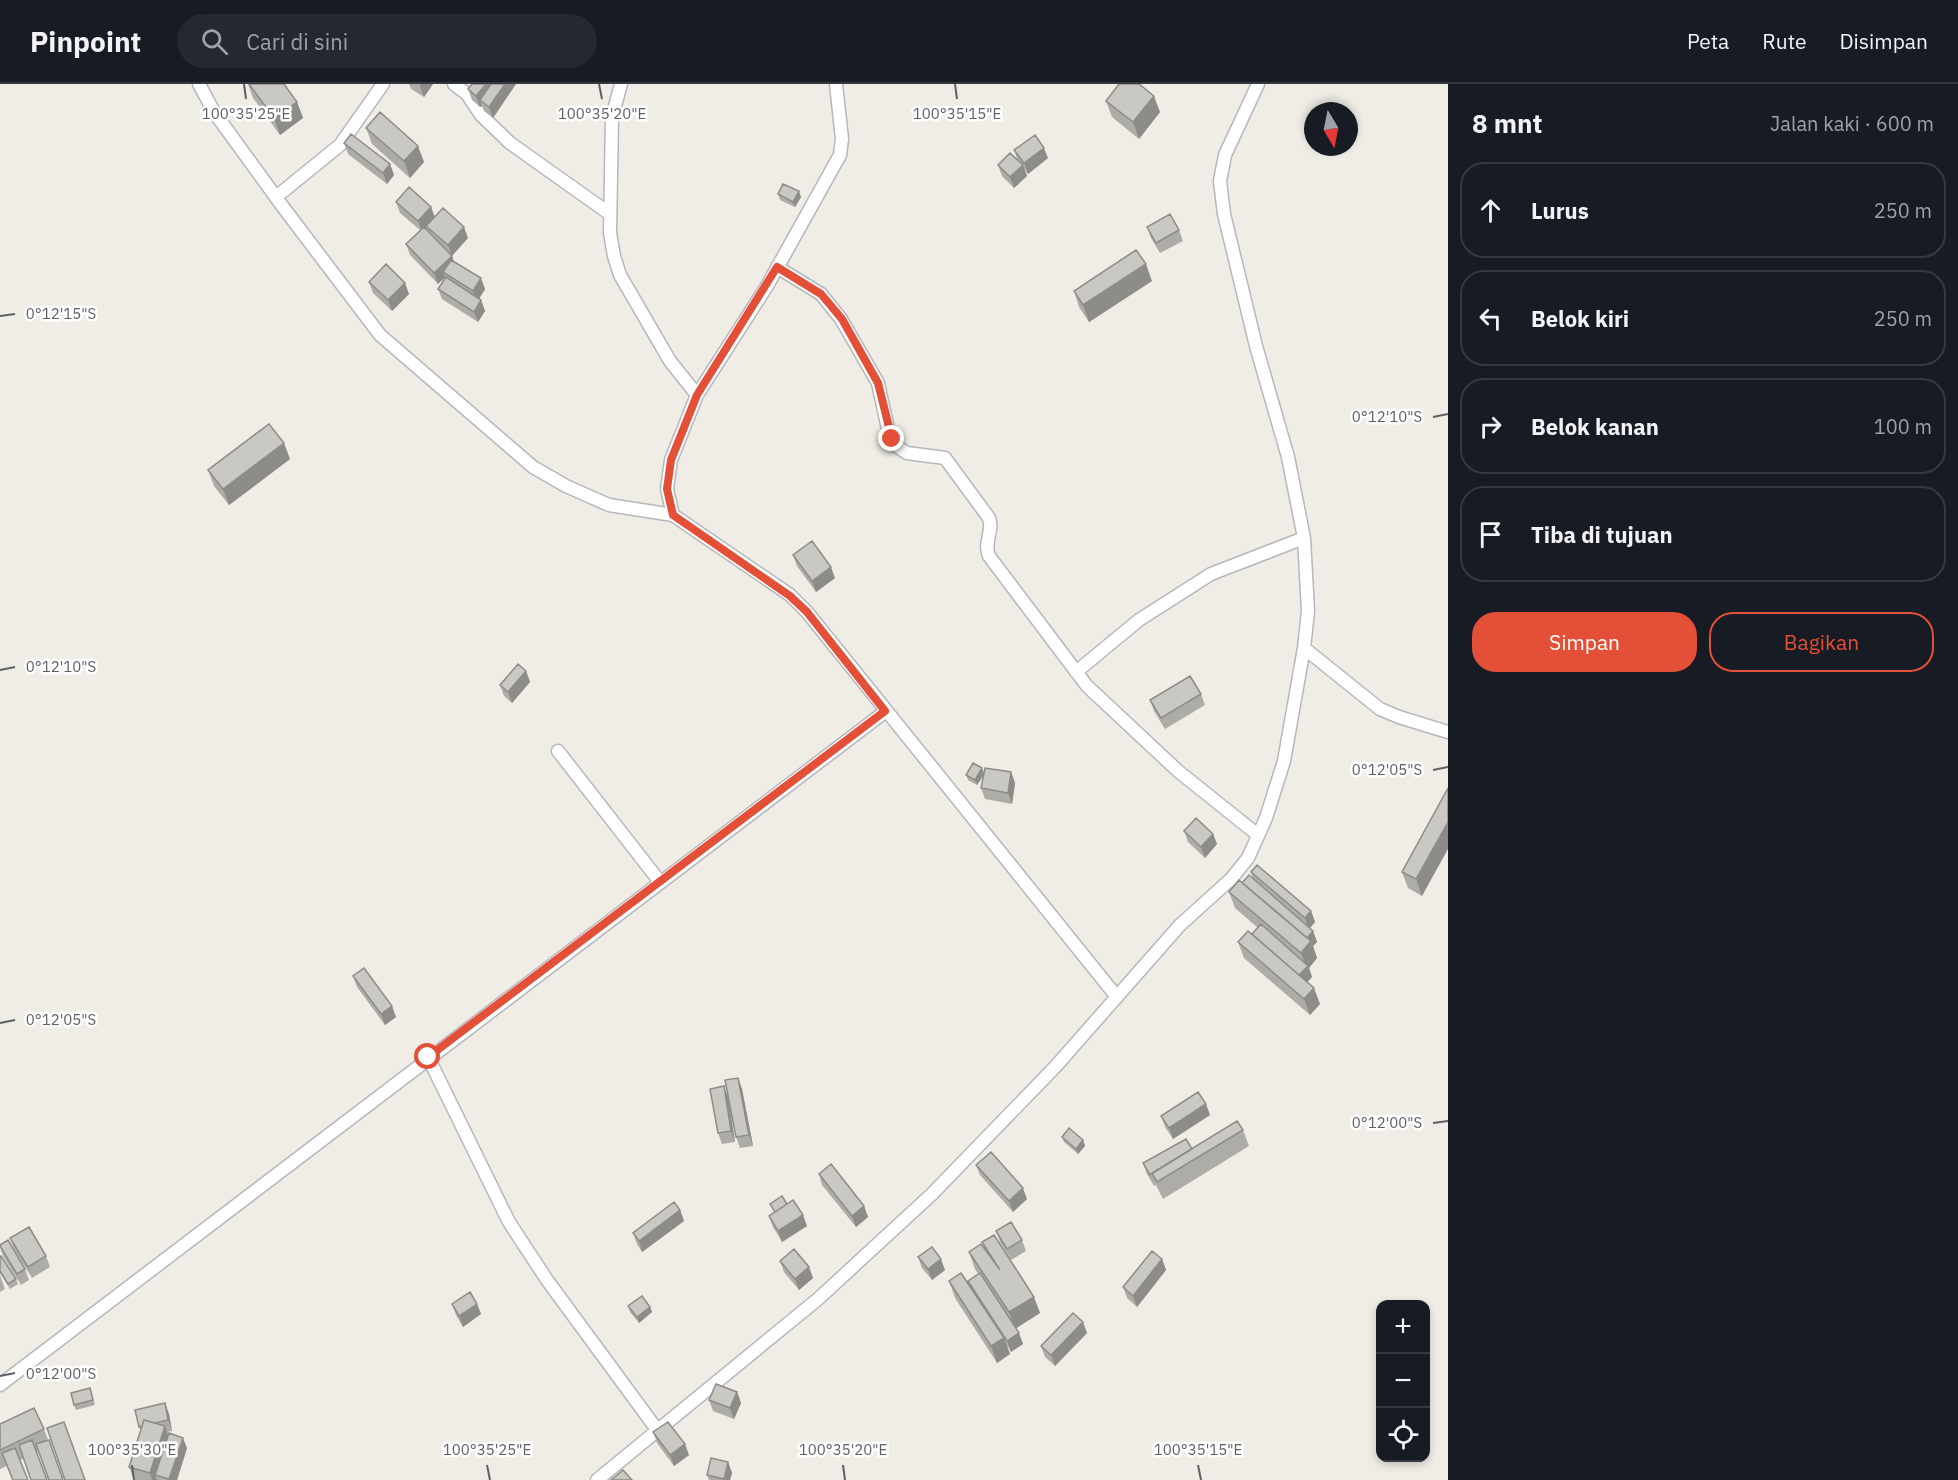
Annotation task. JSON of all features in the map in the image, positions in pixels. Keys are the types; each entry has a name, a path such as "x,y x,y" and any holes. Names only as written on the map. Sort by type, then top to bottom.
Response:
{"street":[{"path":"199,84 214,112 380,334 533,467 566,486 609,504 673,515 790,596 807,612 1117,997"},
{"path":"276,197 339,145 383,84"},
{"path":"454,84 467,94 481,116 510,143 610,214"},
{"path":"621,84 612,117 610,214 610,233 620,275 670,361 697,395"},
{"path":"673,515 667,489 671,460 697,395 777,267 842,148 836,84"},
{"path":"597,1480 818,1299 932,1194 1056,1066 1180,925 1231,879 1248,858 1284,761 1304,648 1308,611 1305,538 1288,457 1256,346 1224,214 1220,181 1225,155 1258,84"},
{"path":"777,267 821,294 842,319 878,383 888,429 896,446 907,453 942,456 952,466 989,518 991,526 987,544 989,555 1087,687 1178,771 1258,835"},
{"path":"1076,672 1139,620 1211,574 1271,549 1305,538"},
{"path":"1304,648 1380,709 1448,732"},
{"path":"0,1385 885,711"},
{"path":"558,751 660,882"},
{"path":"428,1057 509,1222 547,1280 658,1431"}],"building":[{"path":"249,84 284,84 297,102 274,118"},
{"path":"472,84 486,84 476,96 468,89"},
{"path":"491,84 505,84 489,107 480,100"},
{"path":"1119,84 1139,84 1154,96 1133,122 1106,101"},
{"path":"380,112 418,146 404,161 366,128"},
{"path":"351,134 390,164 383,173 344,143"},
{"path":"1035,135 1044,148 1024,163 1014,150"},
{"path":"1010,153 1023,165 1010,177 998,165"},
{"path":"783,184 799,191 793,202 778,194"},
{"path":"409,187 431,207 418,221 396,202"},
{"path":"443,208 464,227 448,245 426,226"},
{"path":"1170,214 1179,230 1156,243 1147,227"},
{"path":"424,227 452,256 434,273 406,244"},
{"path":"1136,250 1146,264 1083,305 1074,291"},
{"path":"451,260 481,278 473,291 443,272"},
{"path":"386,264 405,283 388,300 369,282"},
{"path":"446,277 481,300 474,312 438,289"},
{"path":"269,424 284,443 223,489 208,470"},
{"path":"812,541 831,567 812,581 793,555"},
{"path":"518,664 526,671 508,692 500,685"},
{"path":"1190,676 1201,694 1161,718 1150,700"},
{"path":"973,763 982,768 975,780 966,775"},
{"path":"985,768 1011,772 1008,793 981,788"},
{"path":"1448,788 1448,822 1416,879 1402,872"},
{"path":"1196,818 1213,834 1201,847 1184,831"},
{"path":"1257,865 1311,911 1305,918 1251,872"},
{"path":"1249,875 1313,931 1307,938 1242,883"},
{"path":"1239,880 1311,941 1301,953 1229,892"},
{"path":"1261,924 1308,966 1299,975 1252,934"},
{"path":"1248,931 1314,988 1304,999 1238,942"},
{"path":"364,968 392,1006 381,1014 353,976"},
{"path":"738,1078 749,1135 736,1137 725,1080"},
{"path":"724,1086 731,1131 718,1133 710,1089"},
{"path":"1198,1092 1206,1104 1169,1128 1161,1116"},
{"path":"1237,1121 1243,1130 1157,1182 1152,1173"},
{"path":"1069,1128 1083,1140 1076,1149 1062,1137"},
{"path":"1186,1139 1192,1149 1150,1175 1143,1163"},
{"path":"991,1152 1023,1188 1009,1201 976,1165"},
{"path":"831,1164 864,1206 852,1216 819,1174"},
{"path":"782,1196 787,1204 775,1212 770,1204"},
{"path":"793,1200 803,1215 778,1231 769,1216"},
{"path":"674,1202 680,1210 639,1241 633,1233"},
{"path":"1011,1222 1022,1240 1007,1249 996,1231"},
{"path":"29,1227 46,1256 28,1267 10,1238"},
{"path":"994,1235 1034,1297 1009,1312 969,1252 981,1244 1000,1270 982,1242"},
{"path":"8,1240 25,1269 17,1274 0,1246"},
{"path":"932,1247 941,1259 928,1269 918,1257"},
{"path":"794,1249 809,1267 795,1279 780,1261"},
{"path":"1152,1251 1162,1259 1133,1296 1123,1287"},
{"path":"0,1256 16,1279 8,1284 0,1271"},
{"path":"961,1273 1004,1338 991,1346 949,1281"},
{"path":"980,1273 1019,1333 1007,1341 968,1281"},
{"path":"470,1292 477,1304 459,1316 452,1304"},
{"path":"642,1296 650,1307 637,1317 628,1306"},
{"path":"1073,1313 1083,1322 1051,1355 1041,1346"},
{"path":"716,1384 737,1392 730,1408 709,1400"},
{"path":"90,1388 93,1400 74,1405 71,1393"},
{"path":"165,1403 168,1420 155,1423 144,1420 142,1426 139,1427 135,1410"},
{"path":"34,1408 44,1429 0,1450 0,1424"},
{"path":"144,1420 165,1426 150,1473 129,1467"},
{"path":"64,1422 85,1480 65,1480 47,1428"},
{"path":"668,1422 685,1444 670,1455 653,1432"},
{"path":"169,1433 183,1438 169,1479 155,1475"},
{"path":"32,1440 47,1480 31,1480 19,1445"},
{"path":"49,1440 63,1480 49,1480 36,1444"},
{"path":"15,1448 28,1480 13,1480 2,1453"},
{"path":"711,1458 728,1462 724,1479 707,1475"},
{"path":"623,1470 632,1480 611,1480"}],"route":[{"path":"428,1057 885,711 807,612 790,596 673,515 667,489 671,460 697,395 777,267 821,294 842,319 878,383 886,423 892,439"}]}
